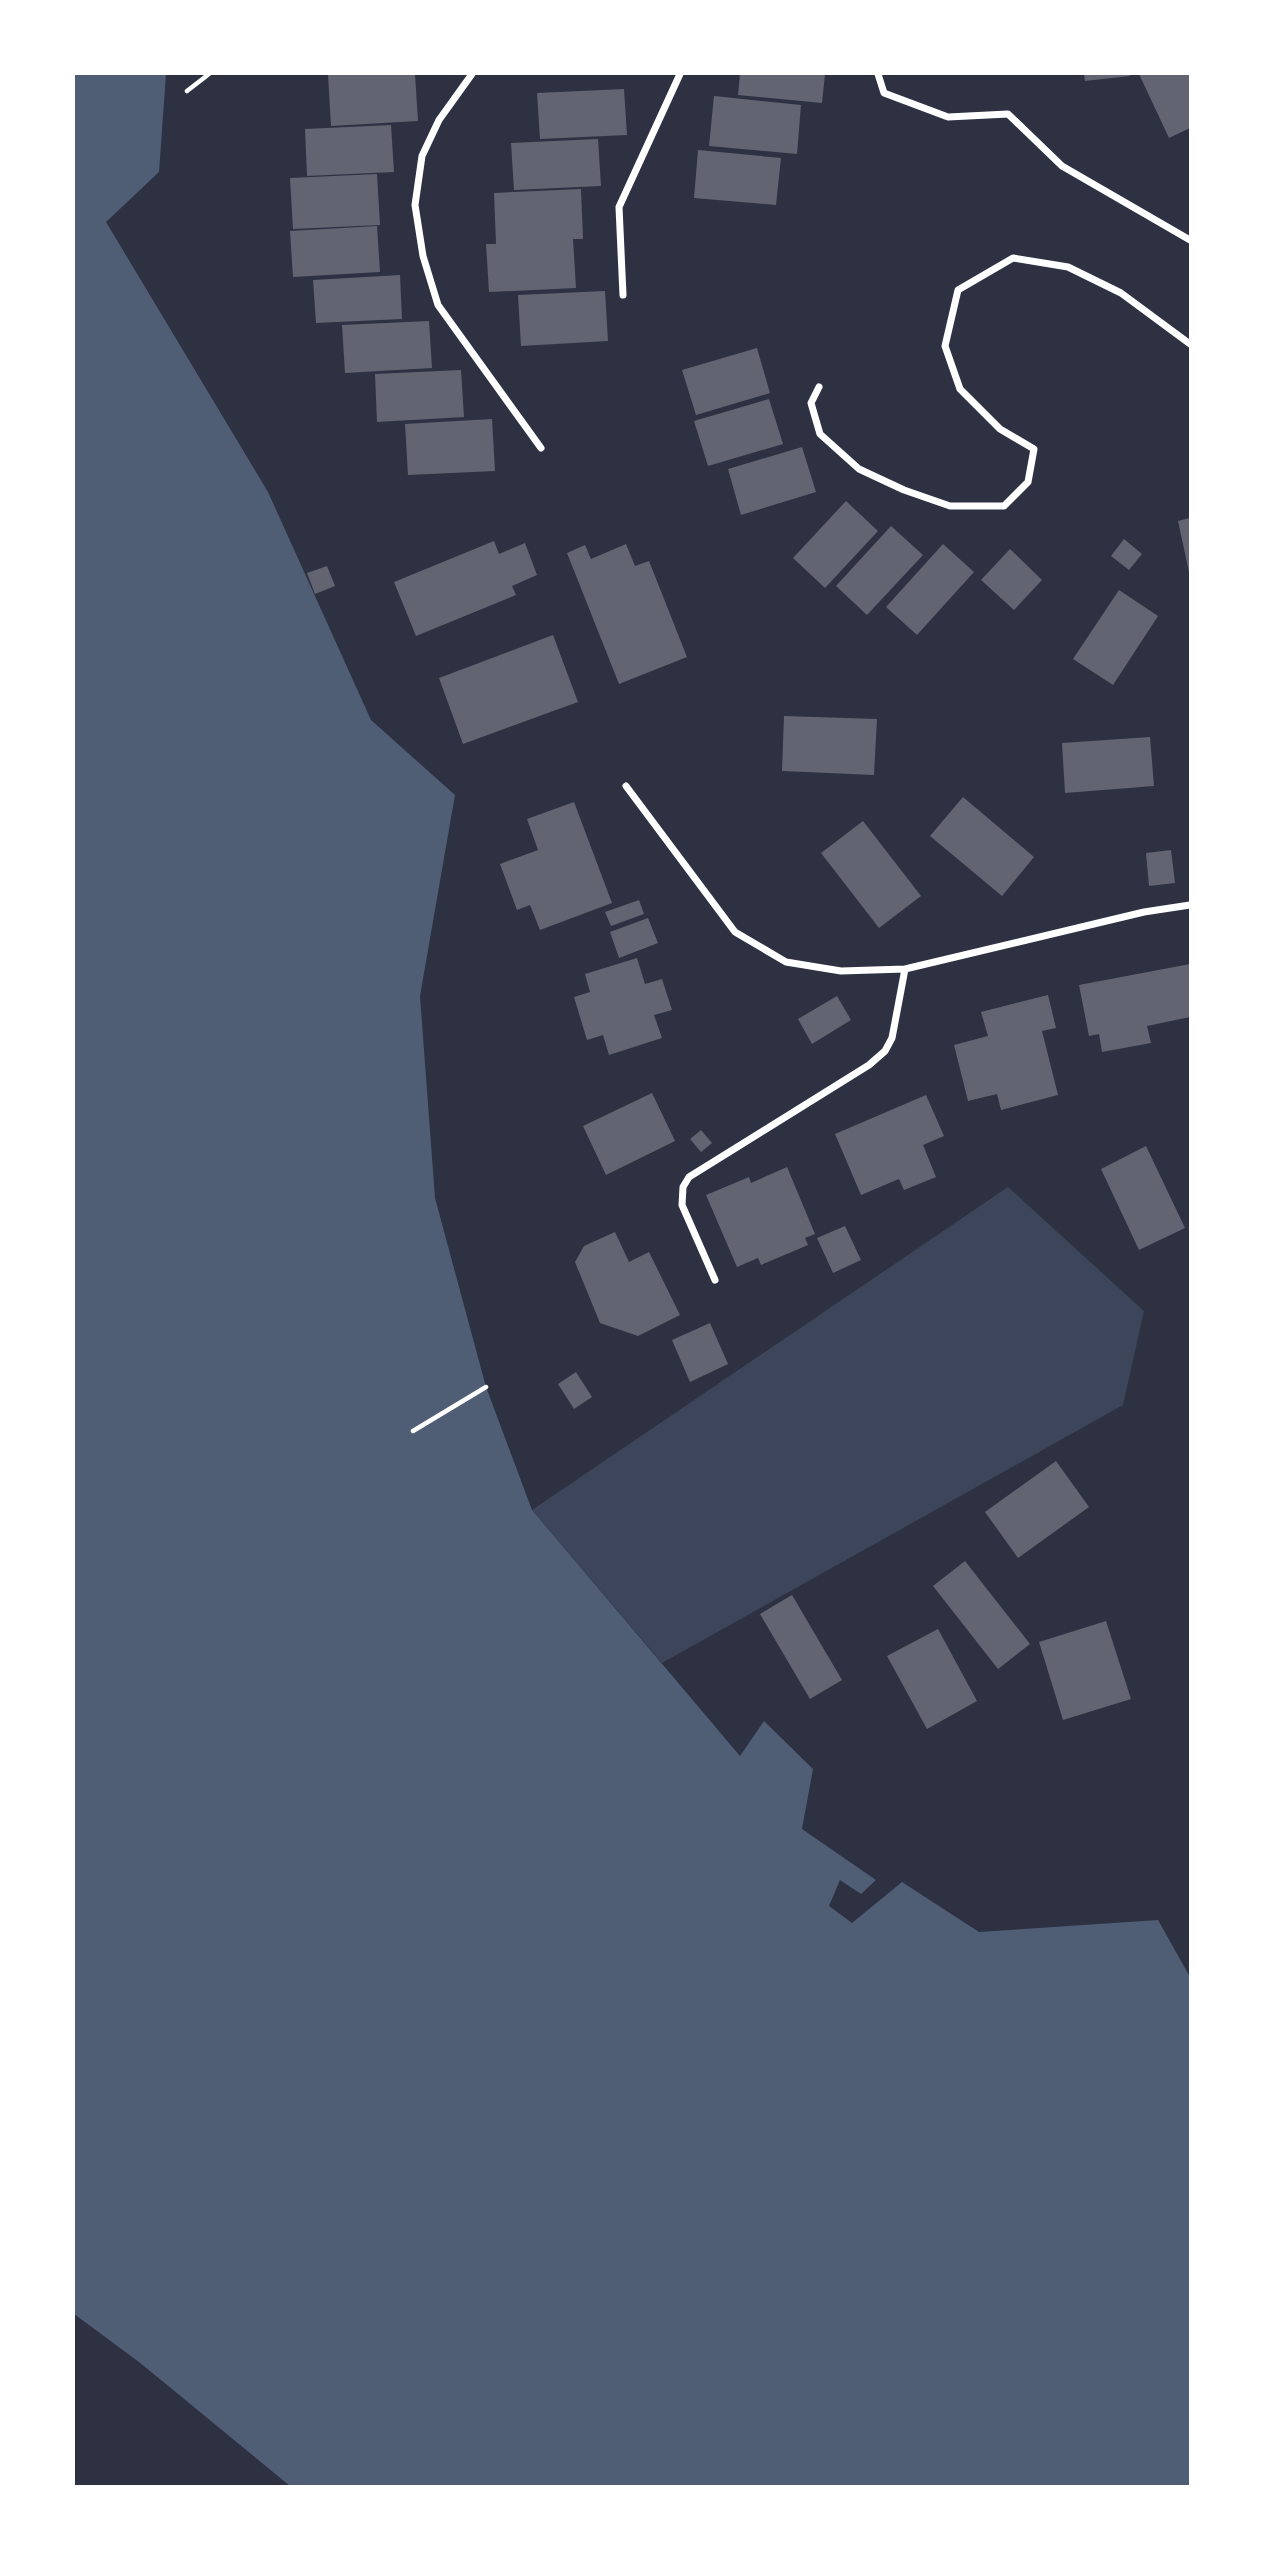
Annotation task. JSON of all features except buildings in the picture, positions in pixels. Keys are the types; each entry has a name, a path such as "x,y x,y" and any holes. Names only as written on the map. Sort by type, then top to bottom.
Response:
{"street":[{"path":"472,74 439,120 422,156 415,205 423,256 438,305 541,448"},
{"path":"623,295 619,207 680,74"},
{"path":"878,74 884,93 948,117 1008,114 1062,166 1191,240"},
{"path":"819,387 811,403 820,434 859,469 904,490 950,506 1004,506 1028,482 1034,449 1000,429 960,389 945,345 958,290 1013,258 1068,267 1121,293 1191,344"},
{"path":"626,786 735,932 786,962 841,971 905,969 1144,912 1191,905"},
{"path":"715,1280 682,1205 683,1187 689,1177 869,1065 885,1051 892,1038 905,969"}],"path":[{"path":"187,91 209,74"},
{"path":"413,1432 486,1387"}],"shaded area":[{"path":"74,74 166,74 159,172 106,222 268,492 371,720 455,795 420,996 435,1198 486,1387 532,1510 740,1756 764,1721 813,1769 802,1829 876,1880 861,1894 840,1880 829,1906 852,1923 902,1882 979,1932 1158,1920 1190,1977 1190,2486 290,2486 139,2362 74,2314"},
{"path":"1008,1187 1144,1311 1123,1405 662,1663 532,1510"}]}
